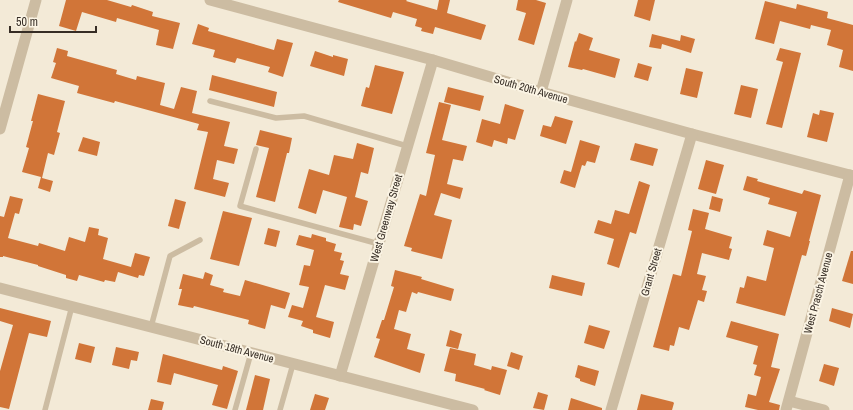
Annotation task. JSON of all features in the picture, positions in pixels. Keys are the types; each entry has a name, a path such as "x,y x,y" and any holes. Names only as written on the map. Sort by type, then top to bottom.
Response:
{"street":[{"path":"0,129 36,0"},
{"name":"South 20th Avenue","path":"210,0 433,60 692,134 852,176"},
{"path":"541,92 567,0"},
{"name":"West Greenway Street","path":"340,376 433,60"},
{"name":"Grant Street","path":"611,410 692,134"},
{"name":"West Prasch Avenue","path":"787,405 852,176"},
{"name":"South 18th Avenue","path":"0,288 340,376 451,407 473,410"},
{"path":"787,405 824,410"}],"lane":[{"path":"210,101 276,118 304,116 407,146"},
{"path":"256,149 240,206 379,244"},
{"path":"151,327 170,256 200,240"},
{"path":"45,410 72,306"},
{"path":"235,410 251,353"},
{"path":"280,410 292,364"}],"building":[{"path":"66,0 107,0 131,7 132,5 153,12 152,16 180,23 173,49 156,45 159,30 117,18 116,22 82,12 76,31 59,26"},
{"path":"339,0 407,0 406,1 437,10 439,0 450,0 447,13 486,25 481,40 435,27 433,34 421,31 422,28 415,26 417,19 393,12 391,18 338,2"},
{"path":"518,0 536,0 546,3 534,45 518,40 526,13 516,10"},
{"path":"638,0 655,0 650,21 634,16"},
{"path":"765,1 796,9 797,4 828,12 827,18 853,25 853,71 839,67 843,50 827,45 831,30 811,25 810,29 780,21 774,44 755,39"},
{"path":"198,24 209,28 208,31 274,50 277,39 293,43 283,77 268,72 270,67 237,58 235,63 213,57 215,50 192,44"},
{"path":"579,33 593,38 589,50 620,59 615,78 583,69 568,67 575,41 576,42"},
{"path":"652,34 680,41 681,35 695,39 691,53 662,44 661,49 649,47"},
{"path":"57,48 68,51 67,56 117,70 116,74 136,80 137,76 165,83 160,105 174,109 181,87 197,91 192,113 230,122 224,146 238,149 234,164 217,160 213,179 229,183 225,197 194,189 208,132 197,130 199,124 115,101 114,103 77,93 79,86 51,78 56,63 53,62"},
{"path":"780,48 801,53 782,128 766,124 783,62 776,60"},
{"path":"315,51 333,57 333,55 348,59 344,76 310,66"},
{"path":"638,63 652,67 648,81 634,77"},
{"path":"375,65 404,72 392,114 361,106 366,87 369,88"},
{"path":"686,68 703,72 697,98 680,94"},
{"path":"212,75 277,92 274,107 209,90"},
{"path":"741,85 758,89 751,118 734,114"},
{"path":"448,87 484,96 480,111 444,102"},
{"path":"38,94 65,101 57,132 60,133 54,155 48,153 42,178 53,181 50,192 38,188 41,177 22,172 29,148 26,147"},
{"path":"439,102 451,105 442,140 467,146 463,161 453,159 447,184 463,188 460,199 441,193 434,215 452,220 442,259 411,251 412,248 404,246 420,194 426,196 435,155 426,153"},
{"path":"505,104 524,110 515,140 508,138 507,144 494,140 492,147 476,142 482,119 500,124"},
{"path":"820,110 834,113 827,142 807,137 813,113 819,115"},
{"path":"555,116 573,121 566,144 540,136 543,125 551,127"},
{"path":"260,130 292,138 275,202 256,197 269,148 256,145"},
{"path":"83,137 100,142 97,156 78,151"},
{"path":"580,140 600,146 595,163 587,161 585,166 582,165 575,188 560,183 564,170 571,172"},
{"path":"357,143 374,148 368,174 361,172 355,197 368,201 361,226 354,224 353,230 339,227 347,197 323,190 316,214 298,208 309,169 329,175 334,155 353,159"},
{"path":"635,143 658,149 653,166 630,160"},
{"path":"706,160 724,165 716,194 698,189"},
{"path":"747,176 758,179 757,181 802,194 804,190 821,195 806,256 802,255 785,316 736,303 740,287 744,288 747,276 766,281 774,248 763,245 767,230 790,237 797,212 768,204 770,198 743,190"},
{"path":"639,181 650,185 636,234 630,232 619,268 607,264 614,239 594,233 598,220 611,224 615,210 629,214"},
{"path":"10,196 23,199 19,214 15,213 8,238 38,246 39,243 65,251 69,237 85,242 89,227 99,229 98,235 108,238 103,259 131,267 135,253 150,257 144,276 139,275 138,278 118,272 115,282 105,280 104,282 79,275 77,281 66,278 66,275 38,265 3,256 0,257 0,216 4,217"},
{"path":"712,196 723,199 720,212 709,209"},
{"path":"175,199 186,202 179,229 168,226"},
{"path":"693,209 709,213 705,229 732,237 729,248 732,249 729,260 702,253 697,274 706,276 702,290 707,291 704,302 698,300 689,330 679,327 674,346 670,345 669,351 653,347 673,274 681,276 692,231 688,230"},
{"path":"223,211 252,218 239,266 210,259"},
{"path":"268,228 280,231 276,247 264,244"},
{"path":"312,234 326,238 326,241 336,244 334,251 342,253 340,260 344,261 340,274 349,276 345,290 325,285 316,317 334,322 330,338 313,333 313,330 301,326 303,321 288,317 292,305 303,308 309,287 299,285 304,265 310,266 314,250 296,245 299,235 311,238"},
{"path":"851,251 853,251 853,284 842,281"},
{"path":"395,270 422,277 421,279 454,289 451,301 418,292 417,294 412,292 406,312 399,310 394,329 411,334 407,349 425,354 420,373 374,357 380,339 376,338 382,320 384,320 394,287 391,286"},
{"path":"205,272 213,275 210,285 224,289 223,292 240,296 245,280 290,293 285,309 271,305 265,329 248,324 249,320 194,306 193,308 178,305 182,289 179,289 183,274 203,279"},
{"path":"552,275 585,283 582,296 549,288"},
{"path":"0,308 51,321 47,337 29,333 9,409 0,407 0,371 13,325 0,321"},
{"path":"832,308 853,314 850,328 829,321"},
{"path":"731,321 779,334 771,367 780,369 769,402 780,405 779,410 758,410 745,407 748,394 756,396 761,377 754,375 757,365 753,364 758,346 726,337"},
{"path":"589,325 610,331 604,349 584,343"},
{"path":"450,330 462,334 458,349 446,346"},
{"path":"79,343 95,347 91,363 75,359"},
{"path":"116,347 139,352 137,361 131,360 129,369 112,365"},
{"path":"450,348 476,354 474,365 491,370 492,366 507,370 500,395 484,390 485,389 455,381 456,374 444,371"},
{"path":"511,352 523,356 519,370 507,366"},
{"path":"163,354 222,370 223,366 238,371 227,409 212,405 218,385 174,373 171,385 157,382"},
{"path":"824,364 839,368 834,386 819,381"},
{"path":"578,365 599,371 595,386 580,381 580,379 575,377"},
{"path":"255,375 270,379 263,410 246,410"},
{"path":"538,392 548,395 544,410 533,408"},
{"path":"315,394 329,398 325,410 310,410"},
{"path":"641,394 673,402 672,410 637,410"},
{"path":"571,398 602,408 602,410 568,410"},
{"path":"151,399 164,402 162,410 148,410"}]}
